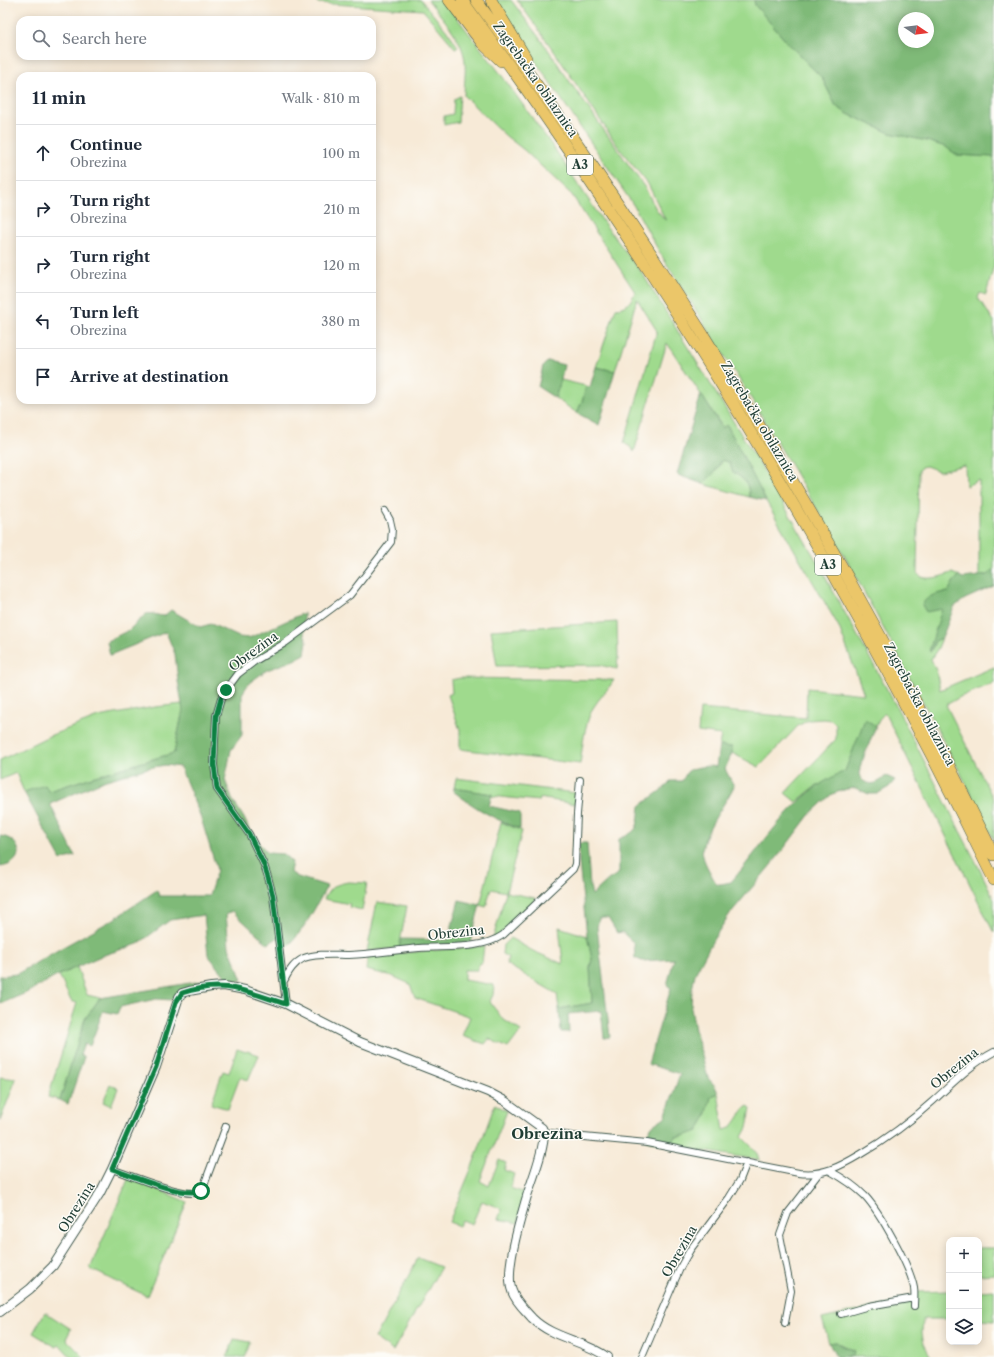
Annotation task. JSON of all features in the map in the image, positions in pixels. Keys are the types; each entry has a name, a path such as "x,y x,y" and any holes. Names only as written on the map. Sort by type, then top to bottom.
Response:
{"highway":[{"path":"449,0 482,43 507,69 515,72"},
{"name":"Zagrebačka obilaznica","path":"462,0 515,72 577,161 643,260 743,419 856,614 906,707 994,880"},
{"name":"Zagrebačka obilaznica","path":"476,0 537,84 648,248 751,412 862,603 915,701 994,855"},
{"path":"491,0 536,74 537,84"}],"street":[{"name":"Obrezina","path":"286,1004 273,896 264,865 249,834 217,789 214,765 216,716 221,698 238,674 255,661 285,643 350,595 391,542 392,529 390,520 385,511"},
{"name":"Obrezina","path":"284,981 294,965 304,958 312,956 358,954 466,945 483,943 503,935 573,869 575,864 580,780"},
{"name":"Obrezina","path":"0,1312 43,1277 60,1256 100,1193 112,1169 156,1067 176,1002 182,993 224,986 245,990 286,1004 360,1042 488,1092 505,1101 539,1126 544,1132 647,1143 799,1173 819,1173 830,1171 845,1164 918,1114 954,1082 994,1052"},
{"path":"112,1169 178,1191 201,1191 226,1126"},
{"path":"544,1132 540,1156 527,1196 512,1257 510,1277 512,1292 518,1303 532,1318 550,1331 592,1348 607,1357"},
{"name":"Obrezina","path":"642,1357 681,1266 690,1250 729,1198 740,1180 747,1162"},
{"path":"830,1171 846,1180 860,1192 879,1213 910,1275 914,1288 914,1306"},
{"path":"785,1323 791,1291 781,1245 781,1231 788,1213 819,1173"},
{"path":"841,1314 870,1306 914,1298"}],"green space":[{"path":"315,0 421,0 451,36 458,47 455,48 423,10 318,3"},
{"path":"428,0 443,0 500,73 556,151 606,226 642,273 767,476 815,558 895,704 980,870 994,899 994,933 885,713 876,726 865,720 845,771 812,789 796,802 785,793 836,739 836,725 831,720 808,720 798,726 759,767 732,753 732,747 719,746 721,735 698,732 700,709 806,718 807,688 864,694 839,627 766,501 727,425 723,428 667,343 634,452 632,448 624,443 657,331 637,299 615,371 596,367 616,308 628,303 632,299 635,292 572,195 464,96 465,61 460,44 451,28"},
{"path":"494,0 511,0 547,48 645,188 656,209 666,221 648,184 619,148 556,54 517,0 754,0 755,5 785,40 822,78 836,106 848,114 890,133 927,141 946,147 957,155 994,157 994,265 986,295 980,293 978,298 994,321 994,569 988,575 979,577 979,480 966,486 965,465 939,471 926,466 921,467 919,471 917,573 924,578 938,577 952,573 959,576 954,581 948,592 935,594 943,609 931,651 935,641 942,638 931,659 936,670 940,690 994,667 994,683 960,697 946,705 994,800 994,840 960,772 844,555 754,403 660,253 634,206"},
{"path":"754,0 994,0 994,157 957,155 946,147 927,141 890,133 848,114 836,106 822,78 785,40 755,5"},
{"path":"460,96 458,122 444,125 444,116 453,114 454,99"},
{"path":"548,361 564,365 555,398 538,387 543,366"},
{"path":"596,367 615,371 599,425 577,413 583,399 586,386 590,387"},
{"path":"561,380 586,386 583,399 577,413 555,398"},
{"path":"701,394 722,428 727,425 766,501 749,497 747,484 745,481 732,471 730,463 723,460 715,472 703,484 677,474"},
{"path":"723,460 730,463 732,471 745,481 748,487 749,497 703,484 715,472"},
{"path":"994,569 994,586 965,599 954,607 942,638 935,641 931,651 929,651 942,609 926,612 922,605 924,602 933,595 948,592 954,581 959,576 963,578 988,575"},
{"path":"171,610 200,627 211,624 239,637 249,638 304,613 304,633 307,641 305,654 294,660 267,670 249,683 242,694 242,735 231,750 225,780 232,799 244,818 253,837 268,853 283,854 292,862 290,872 298,877 327,886 303,928 284,950 279,937 268,944 232,911 226,914 229,947 242,980 177,993 173,1000 156,999 120,1007 117,1014 103,1011 90,1046 84,1044 80,1055 84,1057 68,1104 60,1100 85,1019 100,998 226,977 208,955 204,915 170,920 138,944 101,956 59,975 26,993 0,1004 0,976 17,974 114,919 157,890 159,896 209,896 217,870 200,815 180,767 165,765 148,768 103,781 50,804 75,856 61,860 24,792 45,785 49,791 174,753 183,710 175,654 166,632 110,655 107,641 129,630 146,614 150,613 164,616"},
{"path":"617,622 617,669 599,665 497,666 491,630"},
{"path":"460,678 614,680 595,704 590,715 584,735 580,764 460,749 460,730 448,695 452,693 451,680"},
{"path":"182,704 183,710 174,753 49,791 45,786 24,792 16,773 0,780 0,760 49,736 98,717"},
{"path":"865,719 876,726 860,767 860,777 864,781 872,784 879,782 886,776 895,780 889,787 877,794 869,794 855,788 832,794 810,814 776,859 729,915 713,940 695,974 692,990 691,1008 695,1030 708,1078 715,1086 718,1093 711,1097 706,1116 698,1131 675,1137 672,1146 646,1140 650,1127 665,1117 680,1074 648,1064 671,988 667,985 674,959 642,961 635,958 634,943 622,932 617,933 608,918 599,918 597,927 610,1037 604,1038 601,1011 568,1014 569,1032 561,1032 559,1009 592,1003 590,967 592,959 587,936 579,863 579,843 587,843 592,895 608,880 619,873 619,839 631,833 638,824 640,806 668,785 670,781 682,781 689,770 710,766 716,767 719,746 732,747 732,753 725,769 734,786 709,830 703,848 704,859 716,884 731,882 769,834 795,805 826,781 845,771"},
{"path":"456,778 576,793 575,804 539,798 539,801 491,796 492,794 454,788"},
{"path":"454,788 492,794 489,806 520,813 520,829 477,808 453,791"},
{"path":"501,822 522,831 506,892 491,889 486,907 480,905"},
{"path":"0,836 8,838 14,842 17,846 18,852 14,861 8,865 0,867"},
{"path":"348,882 367,883 362,910 349,907 350,904 324,899 333,887"},
{"path":"506,892 535,898 534,903 502,933 493,939"},
{"path":"459,900 480,905 470,943 399,948 401,939 448,940"},
{"path":"377,902 407,906 399,948 367,951"},
{"path":"559,927 587,936 592,959 590,967 592,1003 559,1009 557,994 506,964 508,957 502,954 503,945 510,938 533,951 563,964"},
{"path":"484,946 482,963 479,963 477,970 464,970 464,980 494,985 493,995 490,1001 491,1004 501,1018 521,1031 508,1048 489,1039 485,1044 462,1036 470,1017 415,998 410,984 392,976 366,970 368,956"},
{"path":"77,967 87,995 100,998 85,1019 60,1100 48,1097 77,1003 71,1001 59,975"},
{"path":"237,1049 259,1055 248,1080 240,1077 228,1109 211,1104 223,1071 229,1073"},
{"path":"0,1077 16,1079 0,1121"},
{"path":"110,1085 118,1088 111,1106 103,1102"},
{"path":"718,1093 724,1130 732,1127 745,1108 748,1106 751,1108 747,1128 742,1137 755,1150 760,1160 672,1146 675,1137 687,1135 706,1116 711,1097"},
{"path":"495,1104 507,1111 480,1181 489,1186 499,1160 506,1163 504,1170 514,1174 510,1188 525,1193 518,1223 498,1219 502,1209 482,1201 472,1224 462,1220 459,1226 449,1222 472,1167"},
{"path":"129,1177 187,1202 147,1296 90,1269"},
{"path":"982,1248 994,1248 994,1274 982,1275"},
{"path":"418,1258 441,1267 393,1351 375,1338"},
{"path":"994,1290 994,1321 982,1320 982,1291"},
{"path":"946,1291 946,1319 923,1319 922,1333 924,1344 931,1357 846,1357 845,1356 854,1351 836,1342 829,1343 822,1319 883,1305 916,1300 917,1292"},
{"path":"45,1312 71,1329 66,1339 84,1357 71,1357 60,1345 56,1347 33,1333"},
{"path":"234,1339 250,1342 245,1357 227,1357"},
{"path":"836,1342 854,1351 853,1355 836,1357 829,1343"}],"district":[{"name":"Obrezina","path":"547,1134"}],"route":[{"path":"201,1191 178,1191 112,1169 147,1090 169,1029 176,1002 182,993 211,987 234,987 286,1004 273,896 268,877 249,834 217,789 214,765 216,716 221,698 226,690"}]}
